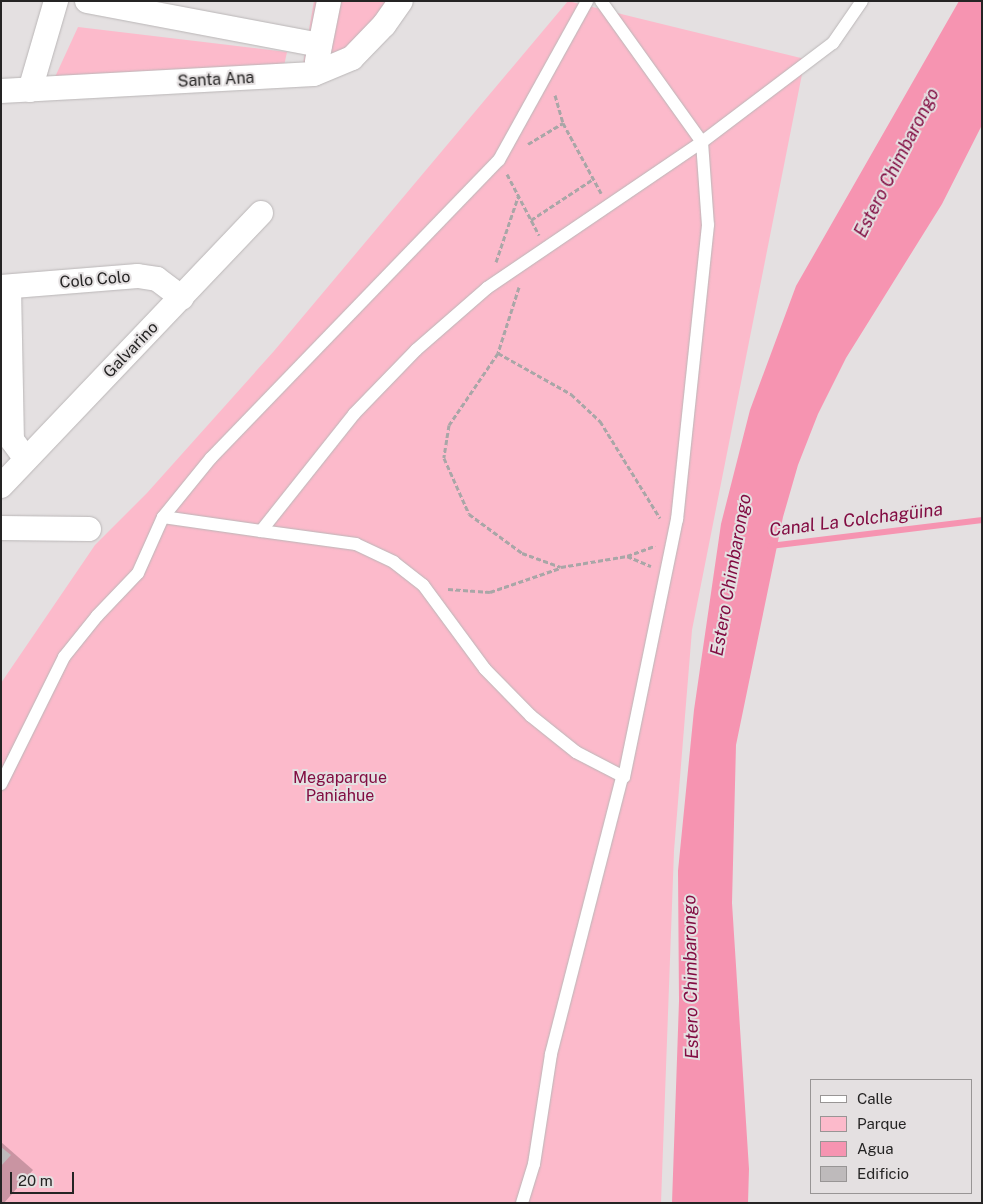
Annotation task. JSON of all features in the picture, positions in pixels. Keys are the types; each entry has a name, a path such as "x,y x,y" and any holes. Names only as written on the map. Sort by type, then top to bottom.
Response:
{"street":[{"path":"30,90 56,1"},
{"path":"86,1 320,46"},
{"path":"314,74 329,1"},
{"name":"Santa Ana","path":"1,91 314,74 352,58 384,25 401,1"},
{"name":"Galvarino","path":"1,486 261,213"},
{"name":"Colo Colo","path":"5,287 138,276 157,280 182,298"},
{"path":"5,287 12,440 26,458"},
{"path":"1,528 89,529"}],"lane":[{"path":"1,784 64,656 97,616 138,573 163,517 211,458 499,160 587,1"},
{"path":"522,1203 534,1164 551,1054 622,777 667,572 673,539 708,224 702,142 601,1"},
{"path":"261,531 354,414 416,350 487,288 546,246 702,142 833,43 862,1"},
{"path":"163,517 356,544 394,562 422,584 485,669 531,716 576,752 622,777"}],"path":[{"path":"548,70 563,123 608,205"},
{"path":"546,246 499,160 563,123"},
{"path":"531,220 593,179"},
{"path":"487,288 519,196"},
{"path":"528,260 498,353 449,425 444,458 469,514 522,553 561,567"},
{"path":"422,584 490,592 561,567 627,556 673,539 600,421 571,394 498,353"},
{"path":"627,556 667,572"}],"green space":[{"path":"314,1 401,1 384,25 300,81"},
{"name":"Megaparque Paniahue","path":"568,1 805,59 692,630 674,851 661,1203 1,1203 1,683 95,545 147,493 274,351"},
{"path":"78,27 287,52 284,66 55,77"}],"water":[{"name":"Estero Chimbarongo","path":"959,1 982,1 982,125 942,204 846,358 818,414 798,465 783,517 736,745 732,903 749,1169 748,1203 672,1203 679,1001 678,871 694,710 721,524 750,410 796,286"}],"building":[{"path":"1,1147 11,1155 1,1166"}],"waterway":[{"name":"Canal La Colchagüina","path":"770,546 982,520"}]}
